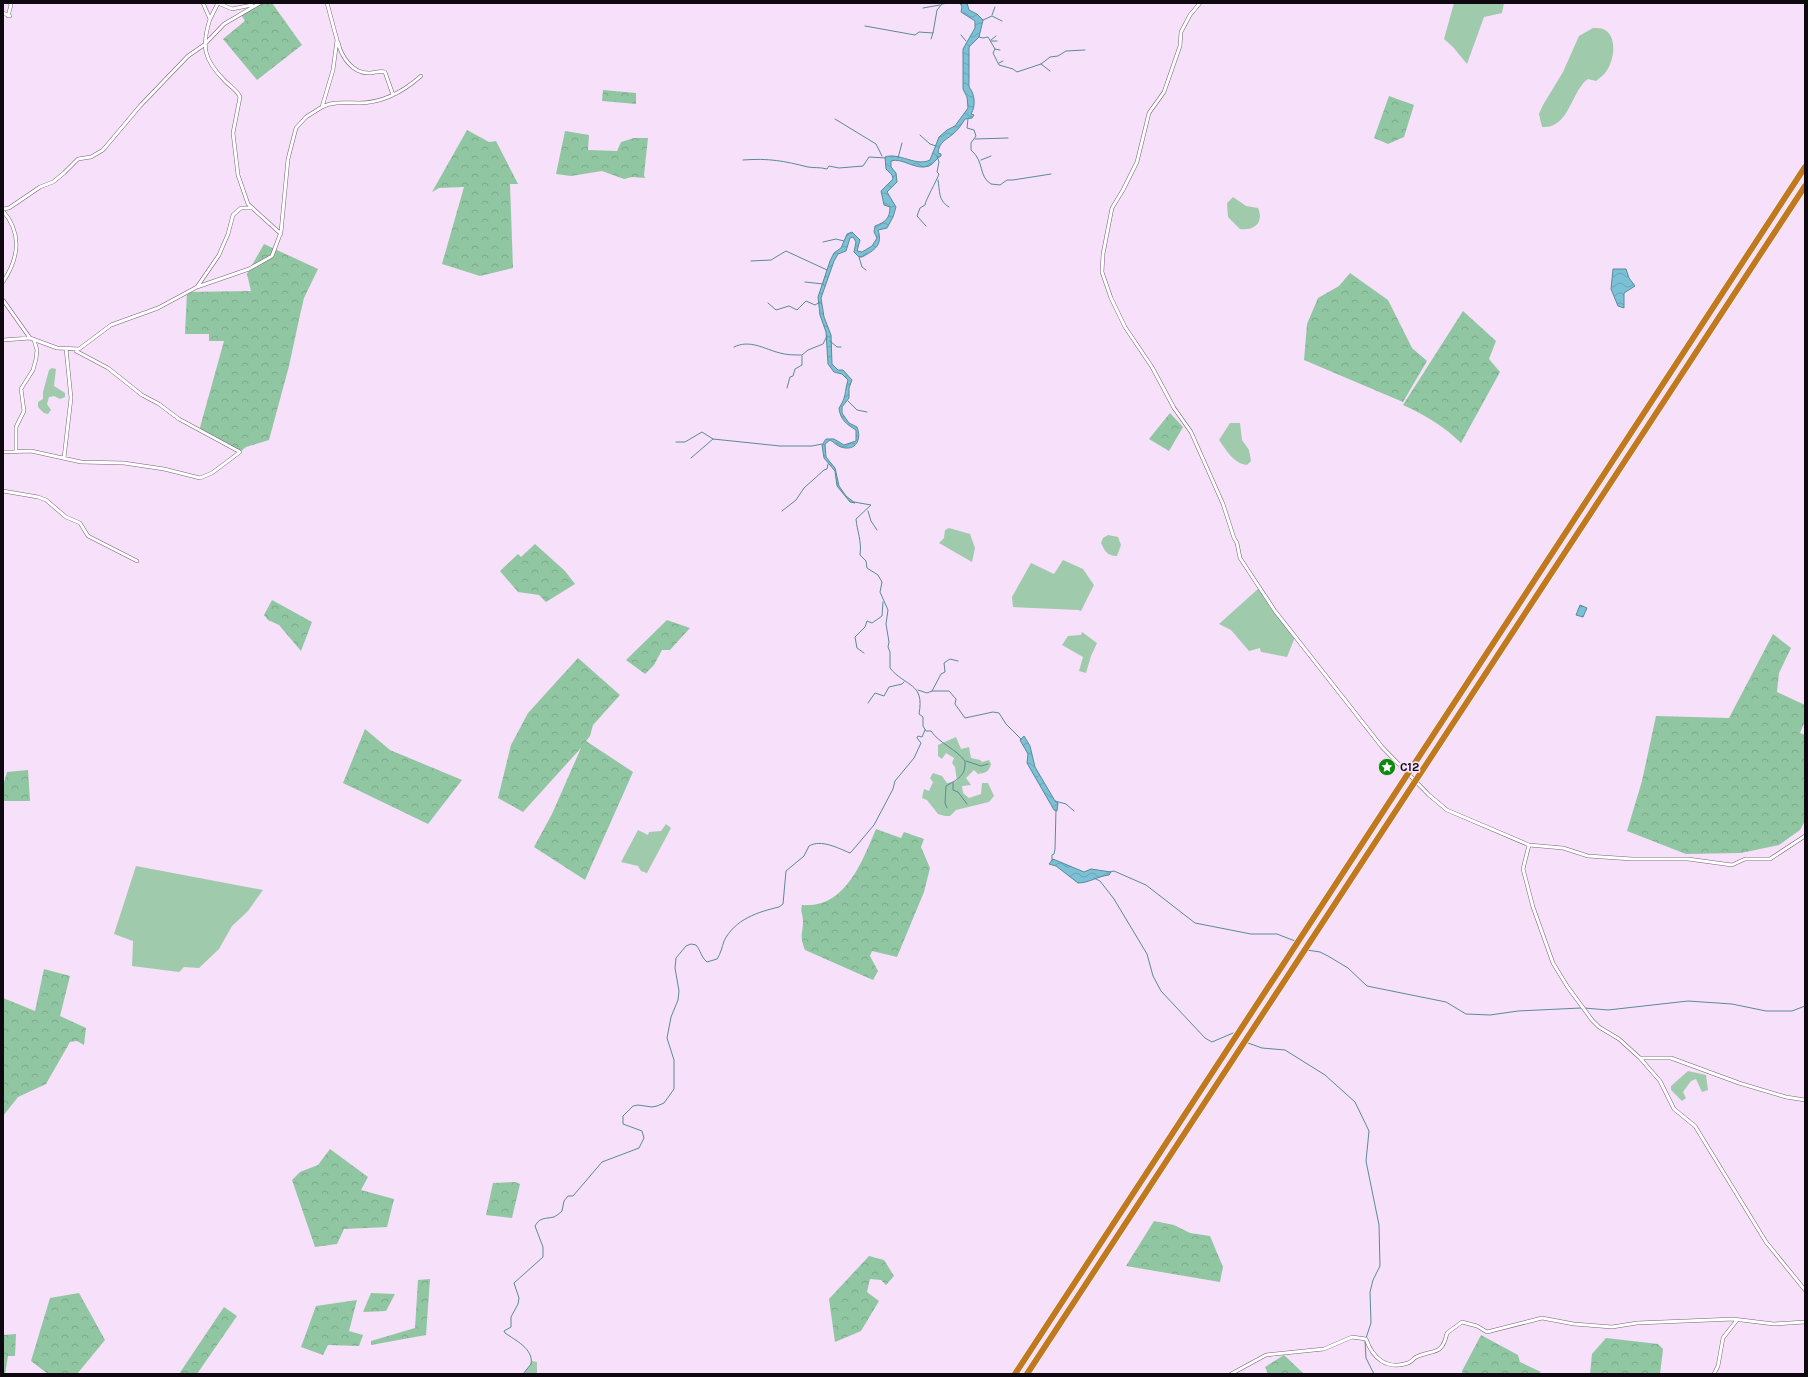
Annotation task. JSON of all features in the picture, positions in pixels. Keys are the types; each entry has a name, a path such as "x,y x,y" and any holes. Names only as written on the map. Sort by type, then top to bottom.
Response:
{"highway":[{"path":"1015,1374 1805,167"},
{"path":"1028,1374 1805,186"}],"street":[{"path":"3,13 9,16 12,5 10,3"},
{"path":"203,3 210,19"},
{"path":"259,4 234,9 218,3 210,19 204,45 211,63 240,95 234,122 234,144 238,175 248,203 251,208 281,234"},
{"path":"327,3 342,56 354,68 367,73 385,72 393,95"},
{"path":"1200,3 1190,16 1181,32 1180,46 1164,92 1149,113 1136,162 1123,190 1112,208 1102,254 1102,272 1111,298 1125,327 1152,367 1174,408 1192,432 1223,504 1242,563 1292,633 1382,747 1415,781 1447,810 1529,845 1563,848 1588,856 1632,859 1688,859 1732,865 1745,859 1770,858 1805,836"},
{"path":"3,282 16,248 17,236 12,221 3,210 9,208 40,187 53,182 78,159 91,157 103,150 140,106 181,62 195,50 204,45 224,24 259,4"},
{"path":"322,107 331,76 337,40"},
{"path":"74,350 83,347 111,325 158,308 196,287 249,269 272,256 281,234 288,178 288,159 296,128 309,114 322,107 339,103 361,103 393,95 412,84 421,76"},
{"path":"196,287 219,255 228,234 233,216 240,208 251,208"},
{"path":"3,300 32,339 37,350 33,370 21,388 24,412 16,427 16,451"},
{"path":"3,340 32,339 53,347 74,350 108,368 142,395 159,404 179,419 240,452 212,473 200,478 164,469 124,463 81,462 31,451 3,452"},
{"path":"64,458 71,398 66,348"},
{"path":"3,491 38,497 46,500 66,517 80,523 88,536 136,561"},
{"path":"1529,845 1523,869 1533,907 1553,963 1567,986 1592,1020 1599,1027 1619,1039 1640,1058 1660,1081 1674,1109 1696,1126 1766,1242 1805,1290"},
{"path":"1640,1058 1671,1058 1739,1083 1786,1097 1805,1100"},
{"path":"1231,1374 1266,1356 1324,1349 1352,1337 1366,1339 1373,1356 1385,1364 1398,1365 1410,1363 1416,1357 1436,1352 1445,1343 1447,1333 1462,1322 1477,1326 1487,1332 1542,1318 1574,1324 1612,1327 1637,1323 1737,1320 1774,1324 1805,1322"},
{"path":"1714,1374 1718,1366 1723,1338 1737,1320"}],"green space":[{"path":"260,3 272,3 302,45 257,80 223,39 245,21 240,13"},
{"path":"1454,3 1504,3 1502,13 1484,17 1467,64 1453,47 1444,39"},
{"path":"1593,28 1601,28 1605,30 1612,39 1613,50 1611,63 1604,74 1596,81 1588,79 1582,84 1569,108 1559,122 1551,126 1542,127 1539,114 1543,105 1563,72 1579,36"},
{"path":"603,90 636,93 636,104 602,101"},
{"path":"1389,96 1414,105 1404,137 1388,144 1374,138"},
{"path":"467,130 489,142 496,141 518,184 510,184 513,268 480,276 442,264 464,187 439,188 432,192"},
{"path":"565,131 589,135 588,150 617,151 621,142 634,138 648,138 644,175 645,178 632,177 624,179 602,171 571,176 556,174"},
{"path":"1233,197 1246,206 1258,208 1260,217 1259,221 1254,227 1250,229 1240,229 1228,217 1227,203"},
{"path":"264,244 318,269 304,298 289,366 269,440 246,447 241,451 199,431 224,341 209,341 209,334 185,334 187,292 251,291 247,274"},
{"path":"1350,273 1388,300 1412,348 1427,361 1403,402 1304,360 1307,324 1318,298 1339,286"},
{"path":"1463,311 1496,341 1489,359 1500,372 1461,443 1434,421 1403,405"},
{"path":"52,368 56,369 54,386 65,393 65,397 60,399 54,396 49,397 47,404 51,410 48,414 44,413 38,407 38,402 43,399 43,392 49,370"},
{"path":"1170,413 1183,427 1169,451 1149,439"},
{"path":"1230,423 1240,423 1242,440 1249,450 1251,461 1247,465 1234,459 1219,440"},
{"path":"949,528 970,534 975,548 972,562 939,543 944,538 945,530"},
{"path":"1108,535 1118,537 1121,545 1117,556 1111,555 1107,552 1101,543 1103,538"},
{"path":"535,544 565,571 575,584 546,602 539,595 518,592 500,571 518,554 521,557"},
{"path":"1063,560 1083,569 1094,585 1081,611 1013,607 1012,597 1031,563 1054,574"},
{"path":"1259,588 1295,637 1287,657 1261,652 1260,648 1249,651 1231,630 1219,624"},
{"path":"272,600 312,622 301,651 279,625 268,620 264,615"},
{"path":"667,620 690,628 670,650 662,650 654,665 645,674 626,660"},
{"path":"1082,632 1097,643 1086,673 1079,671 1083,657 1062,645 1068,636 1081,635"},
{"path":"1773,634 1791,648 1779,673 1777,692 1805,705 1805,721 1800,733 1805,735 1805,821 1800,830 1779,845 1741,853 1686,854 1627,831 1642,781 1656,716 1729,718"},
{"path":"578,658 620,695 593,725 590,736 586,741 633,772 585,880 534,847 552,814 581,748 523,812 498,798 511,745 528,713"},
{"path":"365,729 390,750 462,780 428,824 343,783"},
{"path":"956,737 961,749 969,747 971,758 982,762 989,760 991,764 986,772 978,774 974,770 966,778 971,785 962,786 963,793 969,798 981,794 982,783 988,783 994,796 989,802 956,810 950,816 945,816 938,814 927,800 922,798 924,789 929,791 933,782 930,778 933,773 942,776 947,783 957,781 955,767 952,763 954,758 946,753 942,759 938,756 938,745"},
{"path":"28,770 30,801 3,801 3,786 7,772"},
{"path":"666,824 671,828 647,873 641,871 638,866 621,862 638,830 648,835 649,832 661,831"},
{"path":"876,829 901,838 904,832 924,839 921,847 930,868 924,892 897,957 872,951 870,956 878,971 873,980 805,950 802,937 803,921 801,909 802,905 817,904 830,899 841,891 858,869"},
{"path":"136,866 263,890 248,911 232,926 219,949 199,968 184,967 179,972 132,966 133,941 114,934"},
{"path":"44,969 70,976 60,1016 86,1028 84,1045 77,1041 70,1042 46,1084 18,1097 3,1116 3,998 35,1011"},
{"path":"1688,1071 1706,1075 1708,1090 1702,1092 1696,1079 1691,1081 1683,1092 1686,1098 1682,1101 1671,1090 1671,1086"},
{"path":"330,1149 368,1177 361,1190 394,1199 387,1227 344,1229 337,1244 315,1247 292,1180 300,1172 318,1165"},
{"path":"515,1182 520,1184 512,1218 486,1215 493,1183"},
{"path":"1154,1221 1174,1225 1190,1233 1210,1236 1223,1267 1220,1282 1126,1266"},
{"path":"869,1256 884,1260 894,1276 886,1285 881,1280 870,1279 867,1292 879,1301 861,1331 835,1342 829,1299"},
{"path":"430,1279 426,1335 371,1345 371,1341 415,1328 418,1280"},
{"path":"79,1293 105,1340 77,1374 48,1374 31,1361 50,1298"},
{"path":"371,1293 395,1294 386,1311 363,1312"},
{"path":"357,1300 349,1331 363,1335 359,1346 328,1345 323,1355 301,1347 316,1306"},
{"path":"224,1307 237,1316 197,1374 179,1374"},
{"path":"16,1334 15,1356 8,1356 5,1374 3,1374 3,1335"},
{"path":"1481,1335 1518,1355 1520,1362 1541,1372 1537,1374 1463,1374 1462,1371"},
{"path":"1606,1338 1658,1344 1663,1349 1660,1374 1590,1374 1592,1354"},
{"path":"1284,1355 1304,1374 1268,1374 1265,1367"},
{"path":"532,1361 537,1362 537,1374 523,1374 529,1367"}],"water":[{"path":"960,3 967,3 969,10 977,14 983,20 979,37 969,47 969,87 974,97 974,107 971,114 974,115 972,118 965,119 957,131 941,144 938,153 941,154 941,156 931,165 919,167 900,161 891,161 891,167 896,173 897,182 887,192 896,207 893,217 887,228 878,230 879,243 877,246 871,252 862,257 859,257 854,252 856,242 853,237 850,238 846,251 838,254 834,261 821,298 824,317 831,335 832,364 838,370 843,370 852,380 849,388 849,398 842,407 842,413 849,423 857,427 859,436 858,440 851,448 840,446 830,440 825,444 826,457 835,468 839,486 846,496 855,503 850,502 837,486 835,471 824,458 822,445 826,439 834,439 844,445 856,441 856,430 844,421 840,412 839,408 842,404 848,380 842,374 834,372 828,364 826,332 820,315 818,297 830,261 834,253 841,248 847,234 852,232 860,240 857,251 862,252 872,246 877,238 874,232 875,226 882,223 888,217 890,207 884,205 881,191 893,179 892,175 886,169 885,157 896,156 919,162 930,160 939,137 947,130 955,126 968,108 967,97 963,89 963,49 975,28 975,21 961,12 962,7"},
{"path":"1613,269 1626,269 1629,278 1635,286 1624,293 1624,308 1618,306 1611,289"},
{"path":"1580,605 1587,608 1583,617 1576,615"},
{"path":"1024,736 1030,746 1035,767 1055,801 1058,803 1057,811 1054,810 1027,763 1028,754 1020,740"},
{"path":"1053,859 1084,872 1091,869 1111,872 1109,875 1078,883 1056,866 1049,864"}],"waterway":[{"path":"865,26 915,35 919,32 933,33 937,10 942,4 948,3"},
{"path":"923,8 940,5"},
{"path":"992,15 995,7"},
{"path":"983,20 992,16 1002,21"},
{"path":"931,39 933,33"},
{"path":"961,35 966,41"},
{"path":"991,40 996,36"},
{"path":"979,37 988,37 995,49 993,53 999,65 1013,69 1017,72 1041,64 1050,57 1058,56 1066,51 1085,50"},
{"path":"991,41 997,41"},
{"path":"995,49 1000,50"},
{"path":"999,63 1003,61"},
{"path":"1041,64 1050,71"},
{"path":"835,119 876,144 882,156"},
{"path":"968,119 967,128 974,130 976,136 971,143 971,150 978,159 984,177 991,184 1000,185 1007,180 1051,174"},
{"path":"920,135 930,144 936,146"},
{"path":"975,139 1008,138"},
{"path":"898,158 902,143"},
{"path":"926,226 917,216 920,208 925,205 939,174 937,172 939,162 937,156"},
{"path":"981,160 991,156"},
{"path":"743,160 776,160 808,167 827,169 829,166 839,168 863,166 869,157 886,158"},
{"path":"938,180 941,199 945,205 949,207"},
{"path":"823,242 836,239 844,241"},
{"path":"751,261 771,260 786,251 827,270"},
{"path":"859,257 862,267 866,270"},
{"path":"805,282 823,284"},
{"path":"768,303 776,310 789,306 797,310 806,301 815,305 820,302"},
{"path":"734,347 751,344 783,354 802,355 808,350 823,344 827,336"},
{"path":"830,341 837,347 841,347"},
{"path":"787,388 790,377 793,376 795,369 802,365 802,356"},
{"path":"848,401 857,410 867,412"},
{"path":"676,442 685,442 702,432 713,439"},
{"path":"691,458 713,439 780,446 812,446 822,444"},
{"path":"782,511 796,500 804,488 827,469 828,464"},
{"path":"854,502 871,505 856,519 860,541 860,555 866,561 867,568 878,575 882,582 880,592 888,610 886,624 889,642 888,647 890,652 890,668 916,690 919,696 919,714 923,717 923,726 926,731 931,731 938,739 965,761 963,774 958,779 946,786 945,803 947,808"},
{"path":"868,511 871,521 877,530"},
{"path":"864,653 857,648 855,637 865,627 867,621 872,623 882,616 883,602"},
{"path":"932,691 941,674 945,672 944,663 950,659 958,661"},
{"path":"868,703 875,693 884,696 889,687 902,684 904,682"},
{"path":"918,690 927,693 932,691 949,691 956,699 955,704 965,718 993,712 999,713 1006,724 1021,739"},
{"path":"523,1374 531,1364 530,1354 527,1349 504,1331 511,1327 511,1317 518,1304 519,1298 514,1283 543,1257 543,1247 535,1226 541,1220 554,1217 562,1211 564,1201 568,1196 573,1196 602,1162 639,1148 644,1138 642,1131 623,1124 623,1116 633,1106 638,1105 652,1107 664,1103 674,1089 674,1060 667,1038 671,1017 678,1000 679,991 675,968 676,958 686,946 691,944 696,945 707,962 717,959 724,941 734,927 755,914 779,907 783,904 786,871 804,856 809,846 819,843 850,853 874,825 893,789 895,781 914,758 921,743 917,738 918,736 922,737 925,730"},
{"path":"966,761 981,766 988,764"},
{"path":"953,783 953,790 958,792 967,804"},
{"path":"1055,801 1066,804 1074,811"},
{"path":"1052,861 1052,855 1054,854 1055,849 1056,810"},
{"path":"1110,872 1114,871 1146,885 1195,923 1251,934 1277,934 1295,941"},
{"path":"1094,878 1100,881 1114,899 1147,954 1153,976 1161,991 1205,1038 1212,1042 1233,1033"},
{"path":"1307,950 1320,952 1328,956 1348,968 1367,986 1446,1002 1466,1014 1490,1015 1518,1011 1581,1008"},
{"path":"1584,1008 1608,1010 1688,1001 1732,1004 1766,1011 1792,1011 1805,1006"},
{"path":"1248,1043 1262,1048 1285,1050 1325,1075 1355,1102 1369,1131 1366,1161 1379,1225 1380,1266 1373,1280 1370,1292 1371,1323 1366,1338"},
{"path":"1365,1341 1366,1358 1374,1374"}],"place":[{"name":"C12","path":"1387,767"}]}
